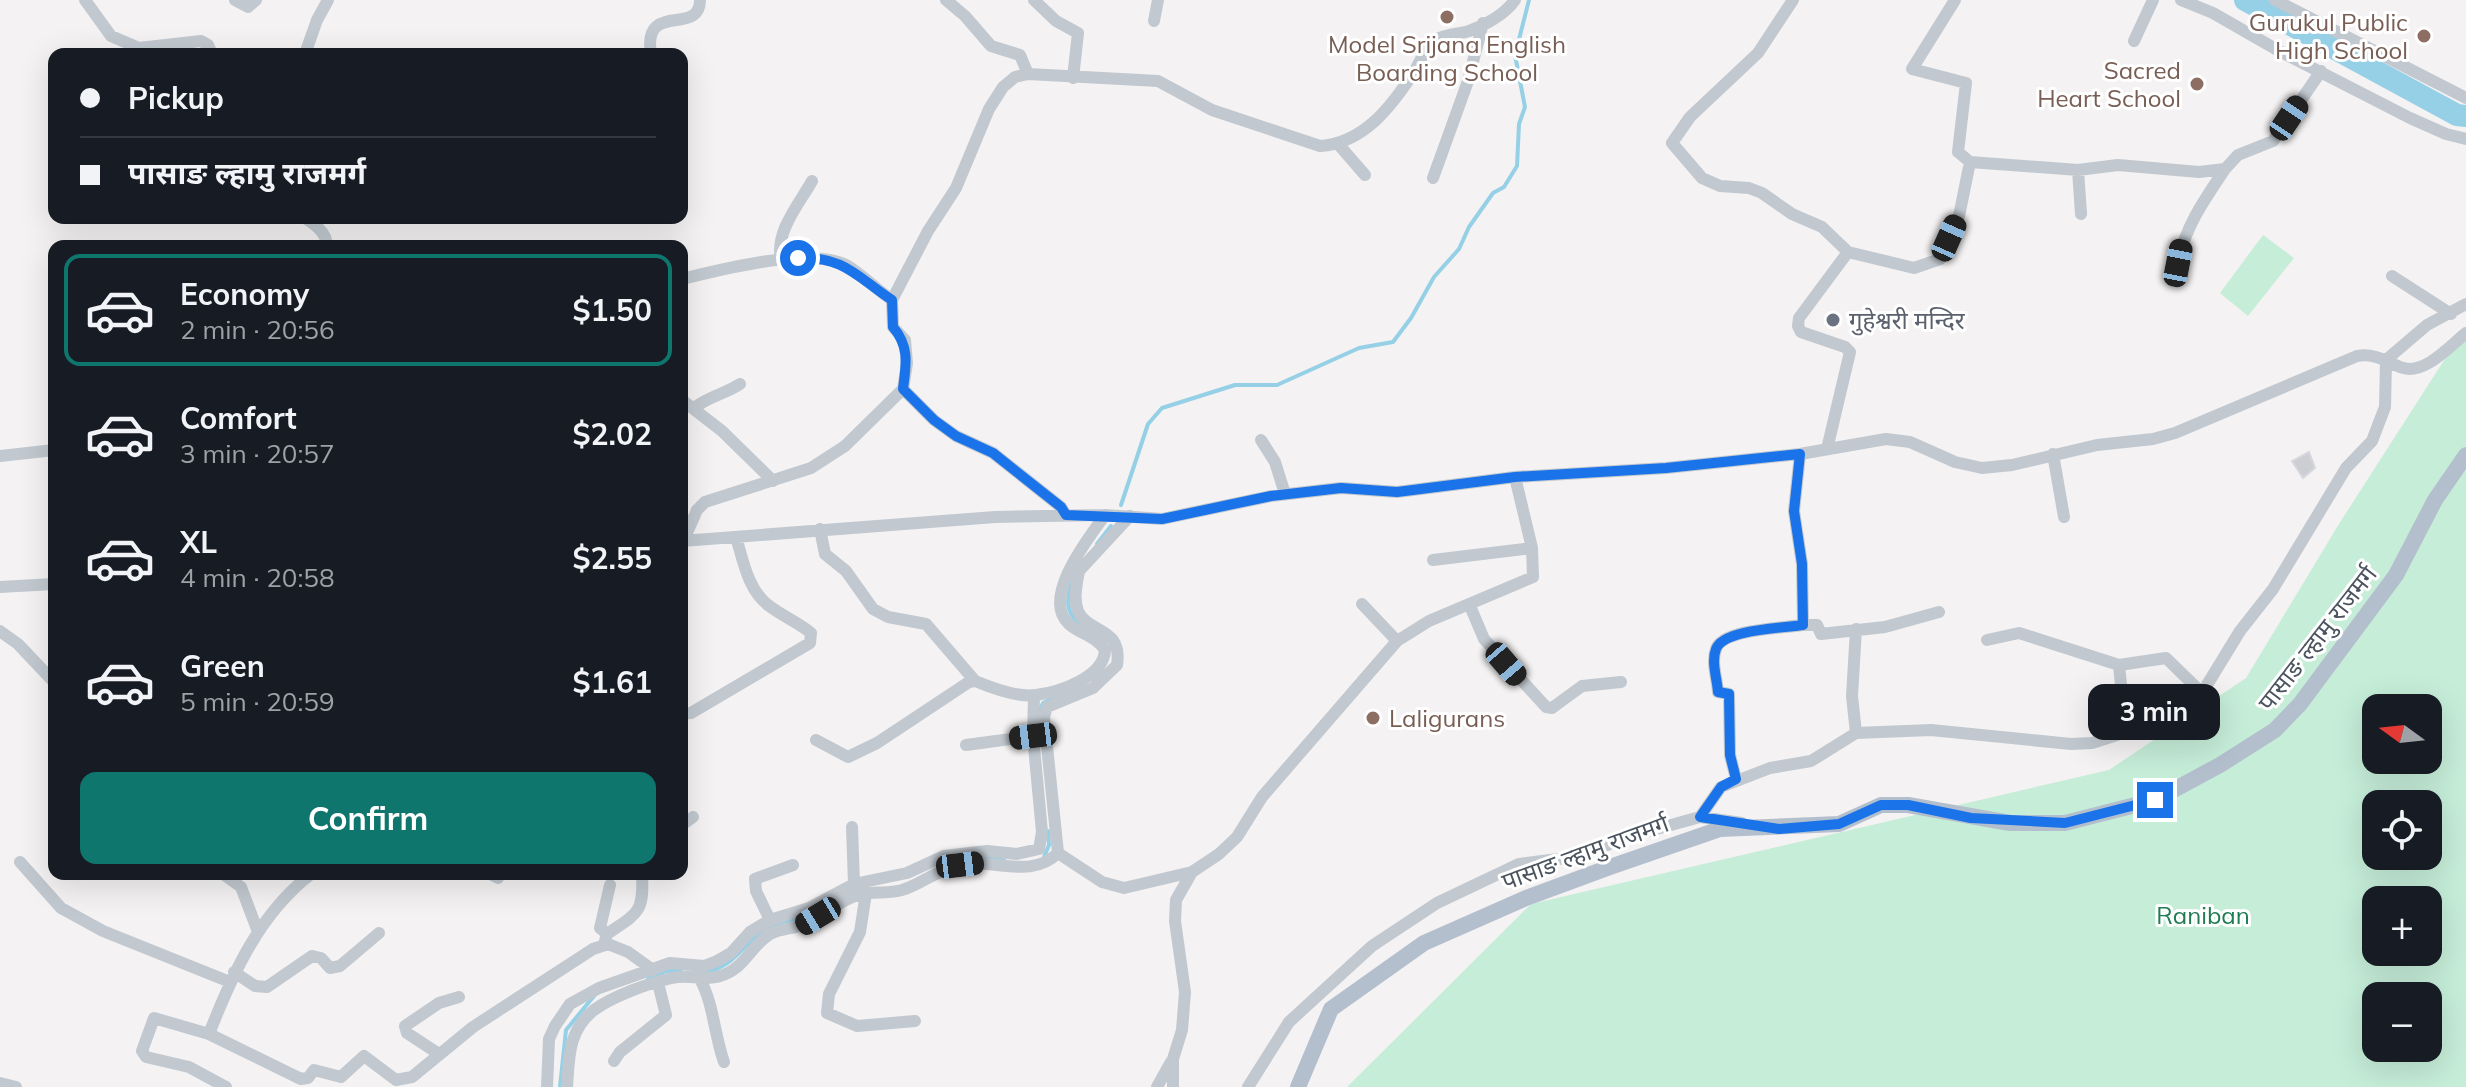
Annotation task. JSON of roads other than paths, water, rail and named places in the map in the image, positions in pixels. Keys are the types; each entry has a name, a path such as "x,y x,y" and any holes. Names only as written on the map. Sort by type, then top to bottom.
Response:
{"main road":[{"name":"पासाङ ल्हामु राजमर्ग","path":"1298,1087 1331,1009 1424,943 1526,898 1720,829 1779,829 1839,824 1881,805 1908,805 2010,823 2065,823 2155,800 2220,765 2275,730 2300,704 2396,575 2435,500 2466,455"}],"street":[{"path":"85,0 111,36 139,48 201,41 209,48"},
{"path":"235,0 248,7 256,0"},
{"path":"307,48 328,0"},
{"path":"650,48 648,36 651,29 657,24 694,16 699,10 700,0"},
{"path":"946,0 991,46 1020,55 1028,74"},
{"path":"1034,0 1056,21 1078,33 1073,78"},
{"path":"1154,21 1158,0"},
{"path":"688,531 697,510 705,502 811,468 845,446 903,389 907,363 905,340 893,327 892,300 928,231 956,188 989,109 1003,87 1015,77 1028,74 1158,81 1212,110 1320,146 1339,145 1367,128 1398,96 1431,43 1447,34 1468,31 1507,11 1515,0"},
{"path":"1793,0 1758,53 1690,117 1672,143 1702,178 1720,186 1749,188 1762,193 1792,214 1822,227 1848,252 1914,268 1940,259 1959,216 1970,162"},
{"path":"1955,0 1912,69 1966,83 1958,152 1970,162 2078,170 2118,165 2199,172 2225,169"},
{"path":"2134,41 2153,0"},
{"path":"2181,0 2213,13 2434,129 2466,139"},
{"path":"2275,0 2466,98"},
{"path":"1433,178 1468,81 1483,23"},
{"path":"2178,263 2193,217 2225,169 2238,155 2273,141 2321,71"},
{"path":"1339,145 1365,175"},
{"path":"2078,170 2081,214"},
{"path":"781,259 778,246 782,234 812,181"},
{"path":"314,224 326,240"},
{"path":"1827,449 1850,352 1845,347 1804,333 1797,323 1848,252"},
{"path":"688,278 781,259 816,257 848,266 892,300"},
{"path":"2392,276 2451,314"},
{"path":"1700,817 1721,787 1770,768 1811,761 1856,733 1931,730 2071,744 2092,743 2167,719 2202,693 2240,631 2273,589 2346,468 2372,441 2385,407 2386,360 2427,325 2466,304"},
{"path":"688,542 912,521 1066,515 1180,517 1285,494 1341,488 1397,492 1515,477 1666,468 1800,454 1886,439 1910,442 1955,462 1982,468 2012,465 2053,454 2175,433 2357,356 2372,355 2404,369 2418,368 2466,333"},
{"path":"694,408 707,397 740,384"},
{"path":"903,389 934,420 956,436 993,453 1061,507 1066,515"},
{"path":"688,404 773,481"},
{"path":"1261,440 1275,462 1285,494"},
{"path":"0,456 48,451"},
{"path":"1800,454 1794,511 1802,564 1803,625"},
{"path":"2053,454 2064,517"},
{"path":"1157,1087 1173,1059 1182,1030 1185,1001 1175,921 1176,900 1192,872 1237,837 1262,797 1397,641 1429,621 1533,577 1532,548 1515,477"},
{"path":"820,529 825,554 846,571 873,609 888,617 926,624 975,681 1034,696 1076,682 1096,671 1103,663 1105,650 1102,645 1066,620 1061,596 1073,559 1105,515"},
{"path":"1058,853 1045,739 1045,710 1093,688 1117,665 1115,642 1079,614 1076,604 1077,580 1079,571 1130,516"},
{"path":"688,713 810,643 812,638 811,633 763,600 752,587 736,537"},
{"path":"1433,560 1532,548"},
{"path":"0,587 48,584"},
{"path":"1362,604 1397,641"},
{"path":"1470,606 1484,639 1546,707 1552,708 1582,686 1621,682"},
{"path":"1736,779 1730,755 1729,694 1718,692 1714,659 1717,645 1729,635 1803,625 1817,625 1821,634 1885,627 1939,612"},
{"path":"1856,629 1852,696 1856,733"},
{"path":"0,631 18,644 48,676"},
{"path":"1987,640 2019,633 2119,665 2166,658 2202,693"},
{"path":"2119,665 2126,734"},
{"path":"816,740 848,757 877,743 907,721 975,681"},
{"path":"567,1087 569,1050 580,1026 593,1011 670,963 704,966 717,961 731,953 750,932 809,908 854,884 907,873 955,853 987,851 1017,854 1039,849 1042,832 1033,736 1034,696"},
{"path":"966,745 1033,736"},
{"path":"688,821 693,817"},
{"path":"1248,1087 1289,1022 1300,1011 1372,946 1437,903 1519,864 1581,856 1624,838 1700,817 1779,829"},
{"path":"852,827 854,884"},
{"path":"1058,853 1102,882 1124,888 1192,872"},
{"path":"768,926 804,925 856,895 896,892 960,865 983,863 1031,867 1046,864 1058,853"},
{"path":"20,862 61,908 103,931 255,986 267,987 312,956 321,958 330,968 340,966 379,933"},
{"path":"547,1087 549,1039 570,1004 599,988 650,978 719,977 742,965 768,926 755,879 793,865"},
{"path":"231,880 241,887 258,932"},
{"path":"209,1034 232,977 258,932 303,880"},
{"path":"226,1087 189,1067 146,1057 142,1051 154,1018 209,1034 304,1079 314,1070 341,1077 364,1056 400,1081 412,1077 473,1027 607,939 640,910 643,902 642,880"},
{"path":"610,885 600,928 607,939 628,952 650,978 666,1010 664,1020 620,1052 614,1061"},
{"path":"866,893 860,932 829,994 827,1013 857,1026 915,1021"},
{"path":"700,979 709,997 716,1040 724,1062"},
{"path":"439,1054 407,1033 405,1026 439,1003 459,997"},
{"path":"1173,1059 1173,1087"},
{"path":"0,1083 16,1087"}],"waterway":[{"path":"1121,505 1148,424 1162,408 1235,385 1277,385 1359,348 1393,342 1411,318 1434,277 1459,249 1469,227 1493,193 1504,187 1517,166 1519,124 1525,107 1515,55 1529,0"},
{"path":"2245,0 2457,115 2466,116"},
{"path":"1097,544 1111,526"},
{"path":"1072,580 1068,605 1081,625"},
{"path":"1038,715 1043,703 1056,697"},
{"path":"1044,857 1049,845 1048,831"},
{"path":"985,858 1004,859"},
{"path":"705,973 731,960 767,929 814,913"},
{"path":"648,979 666,971 681,970"},
{"path":"560,1087 566,1030 594,996"}],"place":[{"name":"Model Srijana English Boarding School","path":"1447,17"},
{"name":"Gurukul Public High School","path":"2424,36"},
{"name":"Sacred Heart School","path":"2197,84"},
{"name":"गुहेश्वरी मन्दिर","path":"1833,320"},
{"name":"Laligurans","path":"1373,718"}],"park label":[{"name":"Raniban","path":"2203,915"}]}
